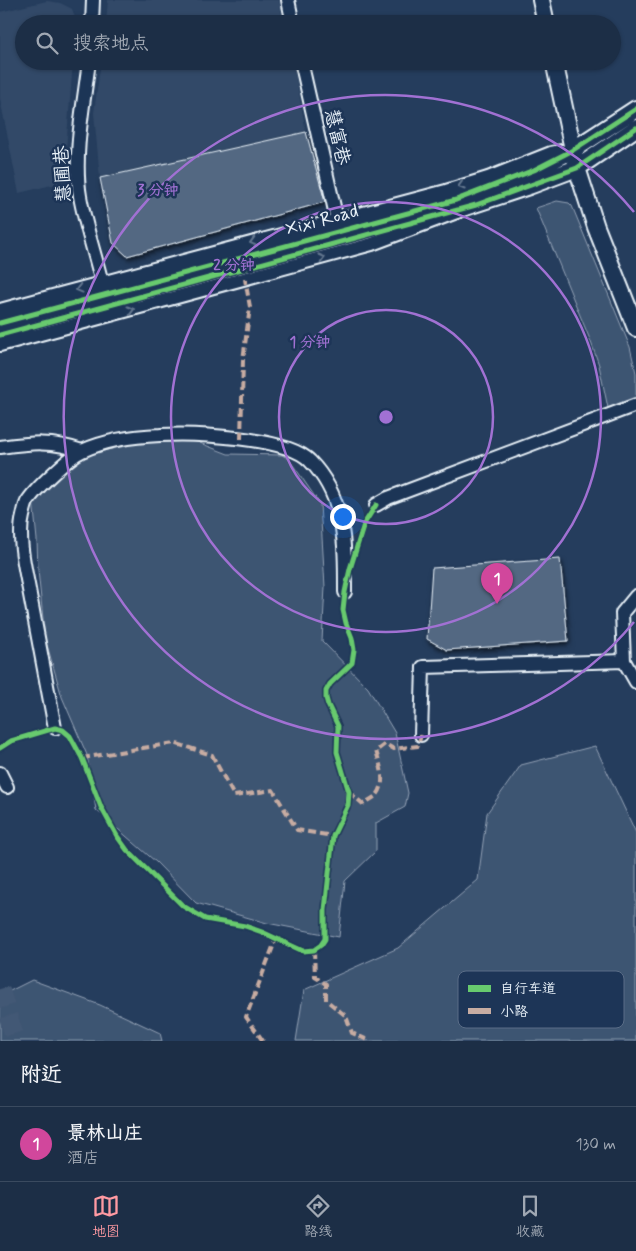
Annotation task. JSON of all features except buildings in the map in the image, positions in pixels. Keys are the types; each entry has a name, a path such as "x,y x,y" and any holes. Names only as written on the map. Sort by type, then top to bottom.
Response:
{"main road":[{"path":"540,0 544,15"},
{"path":"556,70 577,168 596,227 636,328"},
{"name":"Xixi Road","path":"0,323 456,200 534,170 573,150 636,109"},
{"name":"Xixi Road","path":"0,334 476,205 577,168 636,128"}],"street":[{"path":"92,15 93,0"},
{"path":"288,0 291,15"},
{"name":"慧圃巷","path":"88,70 78,173 80,196 102,282"},
{"name":"慧富巷","path":"303,70 337,220"},
{"name":"Xixi Road","path":"0,310 488,178 551,153 573,150"},
{"name":"Xixi Road","path":"0,345 372,244 476,205"},
{"path":"376,505 388,498 636,405"},
{"path":"55,728 25,567 21,525 27,502 72,456 82,451 98,445 140,437 195,435 267,443 290,449 309,459 322,475 338,509 343,531 345,592"},
{"path":"0,447 52,443 82,451"},
{"path":"636,596 622,613 624,661 636,682"},
{"path":"421,735 423,667 624,661"},
{"path":"0,773 7,787"}],"shaded area":[{"path":"108,0 279,0 282,15 107,15"},
{"path":"47,1 60,3 72,9 74,15 15,15 15,70 72,70 66,149 68,181 19,193 0,98 0,12"},
{"path":"100,70 295,70 306,132 100,178 94,113"},
{"path":"557,201 569,203 572,206 630,347 636,373 636,398 608,408 599,365 591,342 536,208"},
{"path":"187,438 228,454 282,455 289,459 320,504 325,587 322,641 368,688 395,733 408,793 405,807 376,823 376,851 345,881 339,937 267,923 196,903 156,862 96,810 87,755 62,697 45,638 33,499 75,459 143,440"},
{"path":"595,746 636,833 636,1041 296,1041 304,990 398,948 478,880 487,813 521,765"},
{"path":"32,980 100,1005 160,1033 162,1041 0,1041 0,996"}],"tunnel":[{"path":"0,989 16,1041"}],"marked path":[{"path":"241,439 243,360 250,307 245,279"},
{"path":"349,792 363,804 376,796 382,785 381,767 376,751 385,744 394,749 418,746 421,735"},
{"path":"82,758 174,743 212,755 234,796 273,790 297,830 333,836"},
{"path":"263,1041 246,1017 276,939"},
{"path":"314,950 315,977 326,984 326,1000 346,1016 352,1033 370,1041"}],"cycle path":[{"path":"0,323 456,200 534,170 573,150 636,109"},
{"path":"0,335 476,205 577,168 636,128"},
{"path":"0,748 11,741 55,728 63,730 70,736 82,758 101,807 117,836 127,850 183,906 205,919 245,926 303,951 314,950 325,939 325,910 333,836 348,805 349,792 337,752 338,726 328,705 326,691 330,684 352,663 354,650 352,638 343,610 345,592 364,524 376,505"}],"place":[{"name":"景林山庄","path":"497,604"}]}
